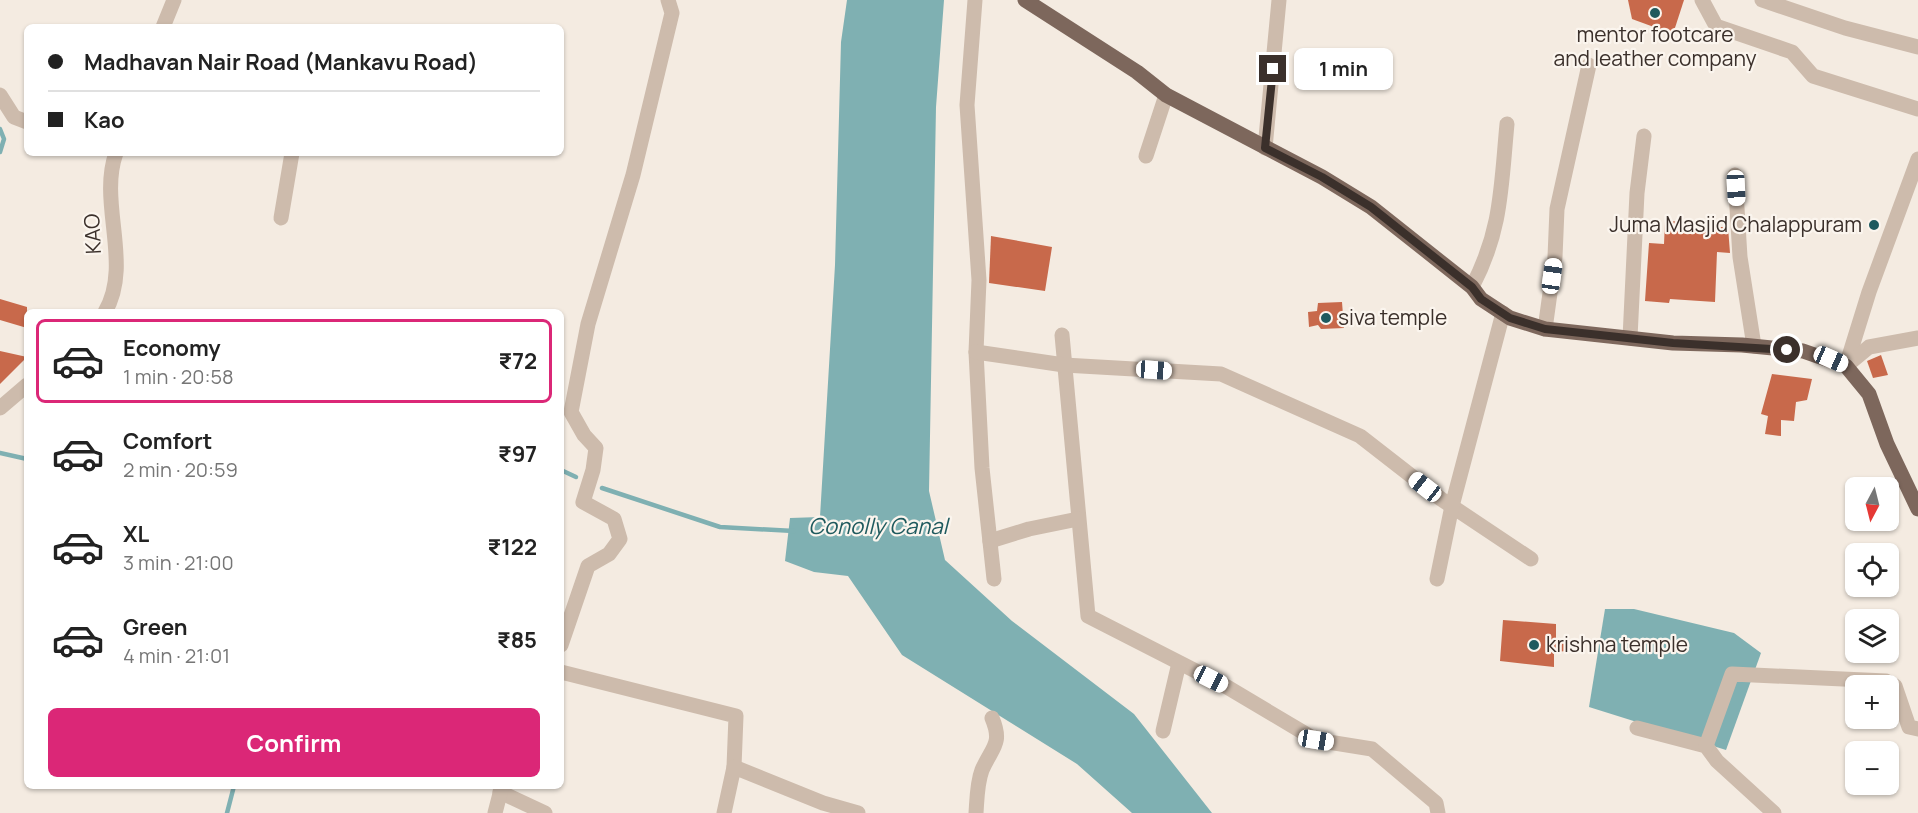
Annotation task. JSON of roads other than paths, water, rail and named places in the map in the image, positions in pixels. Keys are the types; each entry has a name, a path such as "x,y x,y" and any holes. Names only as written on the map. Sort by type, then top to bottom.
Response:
{"main road":[{"path":"1025,0 1137,72 1166,95 1322,177 1371,207 1472,287 1481,299 1521,323 1545,329 1630,338 1803,351 1846,366 1869,394 1887,444 1918,509"}],"street":[{"path":"164,24 174,0"},
{"path":"564,636 588,566 616,548 620,534 614,519 583,502 596,448 584,435 571,412 567,387 633,175 672,14 668,0"},
{"path":"975,0 967,105 979,280 976,352 994,579"},
{"path":"1265,148 1279,0"},
{"path":"1702,0 1716,26 1792,52 1813,76 1918,109"},
{"path":"1762,0 1845,28 1918,47"},
{"path":"1545,329 1555,257 1557,209 1589,65"},
{"path":"0,94 14,117 24,121"},
{"path":"1146,156 1166,95"},
{"path":"1472,287 1488,257 1498,218 1507,124"},
{"path":"1630,338 1637,193 1644,136"},
{"name":"KAO","path":"107,309 111,301 115,274 111,186 116,156"},
{"path":"281,218 291,156"},
{"path":"1846,366 1869,292 1914,185 1918,159"},
{"path":"1735,175 1740,257 1754,346"},
{"path":"1437,579 1452,506 1469,450 1503,313"},
{"path":"1062,335 1088,616 1227,687 1316,740 1372,749 1436,803 1438,813"},
{"path":"1846,366 1869,347 1918,338"},
{"path":"976,352 1064,365 1221,374 1360,436 1452,506 1531,559"},
{"path":"0,408 24,388"},
{"path":"990,541 1029,529 1078,519"},
{"path":"1162,731 1179,663"},
{"path":"564,673 736,716 734,767 724,813"},
{"path":"1706,746 1732,674 1886,681 1894,686 1909,727 1918,729"},
{"path":"976,813 982,771 993,753 999,733 992,718"},
{"path":"1637,728 1706,746 1717,761 1774,813"},
{"path":"734,767 823,803 858,813"},
{"path":"495,813 501,789 545,813"}],"water":[{"name":"Conolly Canal","path":"847,0 944,0 936,107 929,491 945,560 1012,621 1134,714 1212,813 1132,813 1077,764 902,655 848,576 814,572 785,561 790,518 820,517 835,265 841,42"},
{"path":"1605,609 1634,609 1734,633 1761,653 1726,750 1589,707"}],"waterway":[{"path":"0,129 4,139 0,152"},
{"name":"Conolly Canal","path":"0,453 24,458"},
{"path":"564,471 576,477"},
{"path":"602,488 720,527 794,531"},
{"path":"227,813 233,789"}],"place":[{"name":"mentor footcare and leather company","path":"1655,13"},
{"name":"Juma Masjid Chalappuram","path":"1874,225"},
{"name":"siva temple","path":"1326,318"},
{"name":"krishna temple","path":"1534,645"}]}
